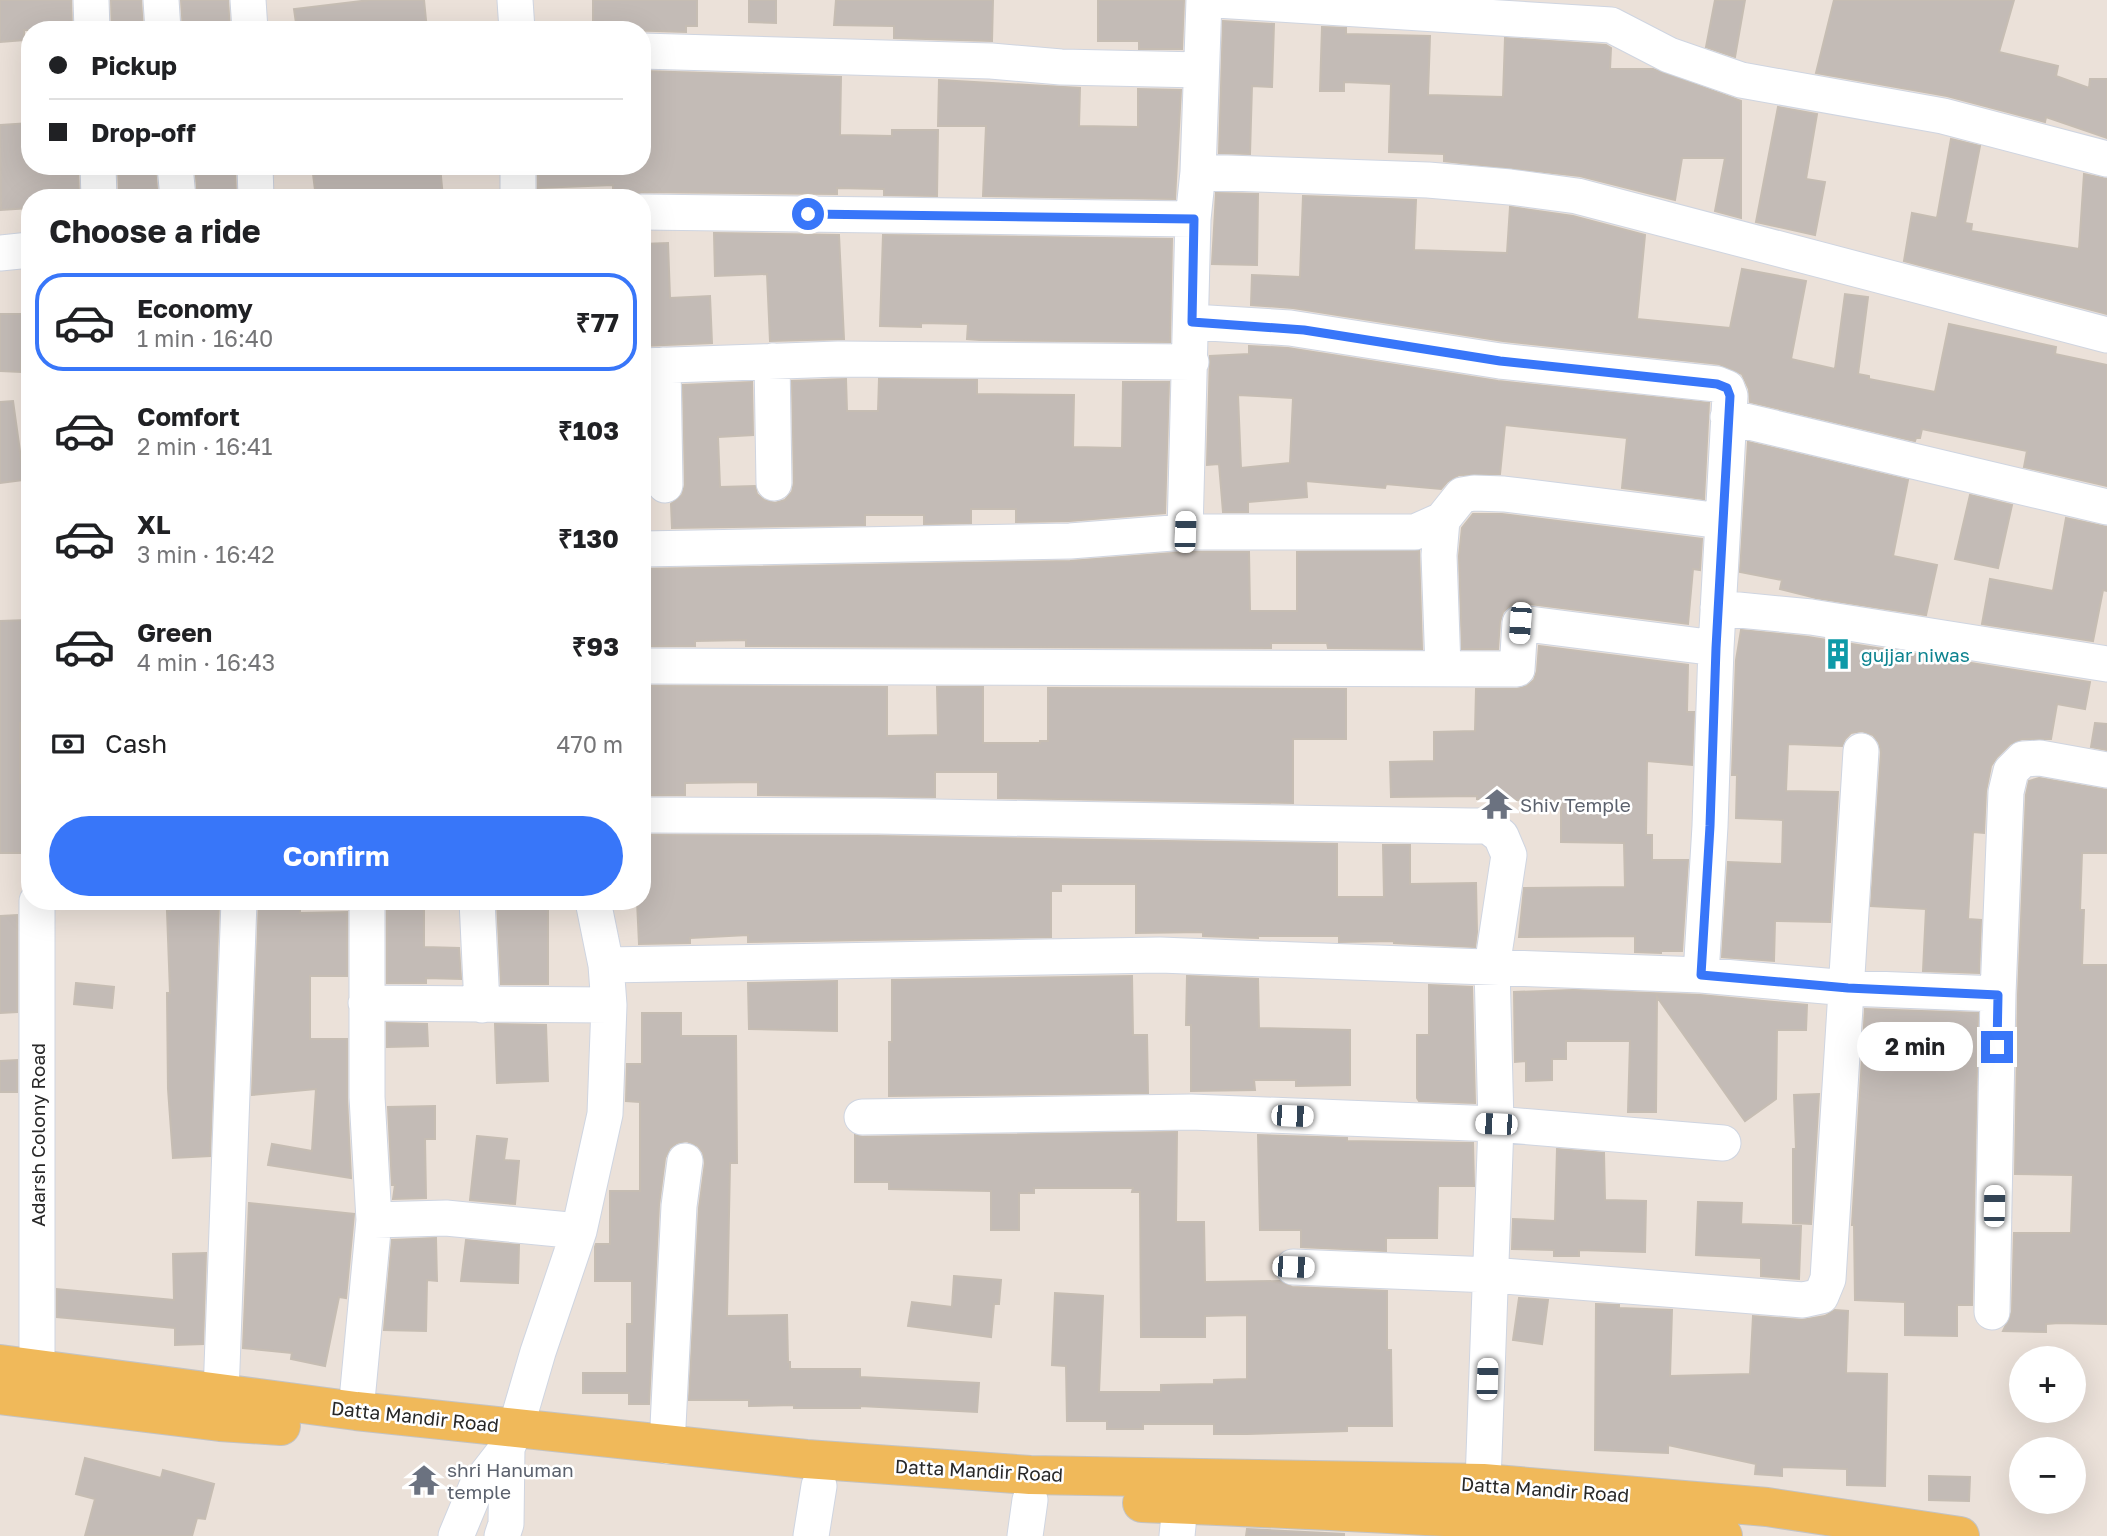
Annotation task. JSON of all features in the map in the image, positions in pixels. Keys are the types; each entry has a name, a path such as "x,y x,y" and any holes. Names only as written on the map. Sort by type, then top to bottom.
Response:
{"main road":[{"name":"Datta Mandir Road","path":"0,1364 23,1388 221,1408 356,1411 512,1437 590,1461 820,1486 1028,1518 1460,1527 1768,1507 1961,1536"},
{"name":"Datta Mandir Road","path":"221,1408 293,1426 667,1446 1030,1475 1483,1482 1603,1518 1723,1536"}],"street":[{"path":"91,0 92,21"},
{"path":"161,0 162,21"},
{"path":"248,0 249,21"},
{"path":"515,0 516,21"},
{"path":"1185,532 1194,219 1204,0"},
{"path":"1216,0 1611,25 1669,55 1741,80 1943,116 2107,159"},
{"path":"651,51 977,60 1061,66 1201,70"},
{"path":"1198,172 1427,180 1577,196 2107,335"},
{"path":"651,212 1194,219"},
{"path":"0,253 21,251"},
{"path":"1192,322 1304,330 1500,361 1717,384 1727,388 1730,396 1701,975"},
{"path":"665,485 653,366 838,359 1191,362"},
{"path":"772,361 774,483"},
{"path":"1728,417 2107,507"},
{"path":"651,549 1070,541 1185,532 1415,532 1442,520 1462,495 1474,492 1722,521"},
{"path":"1442,520 1439,555 1443,668"},
{"path":"1718,608 1824,619 2107,664"},
{"path":"651,666 1517,669 1520,623 1716,648"},
{"path":"1293,1267 1492,1275 1802,1300 1821,1296 1828,1279 1861,751"},
{"path":"1992,1312 1998,995 2006,792 2011,771 2023,759 2040,758 2107,770"},
{"path":"651,815 1488,826 1501,836 1509,855 1492,968 1496,1124 1483,1482 1460,1527"},
{"name":"Adarsh Colony Road","path":"23,1388 37,910"},
{"path":"221,1408 239,910"},
{"path":"356,1411 374,1220 367,1097 367,910"},
{"path":"477,910 482,1005"},
{"path":"502,1536 506,1524 512,1437 579,1231 605,1114 609,1005 606,965 595,910"},
{"path":"606,965 1160,956 1701,975 1848,988 1998,995"},
{"path":"366,1003 609,1005"},
{"path":"862,1117 1191,1112 1496,1124 1723,1143"},
{"path":"667,1446 679,1206 685,1161"},
{"path":"374,1220 446,1218 579,1231"},
{"path":"456,1536 476,1488 512,1437"},
{"path":"811,1536 820,1486"}],"building":[{"path":"0,0 71,0 72,21 21,21 21,40 0,42"},
{"path":"111,0 141,0 142,21 112,21"},
{"path":"181,0 228,0 229,21 182,21"},
{"path":"370,0 424,0 426,21 296,21 294,9"},
{"path":"593,0 697,0 697,26 686,26 686,32 651,31 651,21 593,21"},
{"path":"749,0 776,0 776,23 749,22"},
{"path":"836,0 993,0 992,41 894,38 894,26 834,25"},
{"path":"1098,0 1184,0 1182,49 1139,49 1139,41 1098,41"},
{"path":"1715,0 1745,0 1735,57 1706,47"},
{"path":"1834,0 2014,0 1999,52 2058,66 2056,76 2089,88 2090,79 2107,79 2107,138 2046,117 2045,122 1947,96 1816,73"},
{"path":"1223,21 1274,24 1272,87 1252,86 1250,154 1219,153"},
{"path":"1322,27 1346,28 1346,34 1430,36 1428,95 1503,97 1505,38 1606,45 1611,48 1610,69 1653,69 1741,101 1741,218 1715,211 1725,158 1682,158 1675,200 1580,176 1444,161 1444,154 1389,152 1391,84 1344,82 1344,91 1320,91"},
{"path":"651,71 841,77 840,135 892,136 892,130 938,130 937,196 884,195 884,189 837,188 837,194 651,192 651,189 613,189 613,185 538,188 538,175 651,175"},
{"path":"939,80 1080,88 1079,126 1138,127 1138,89 1181,90 1175,199 983,196 986,126 938,126"},
{"path":"1778,107 1817,114 1806,179 1825,182 1815,235 1756,222"},
{"path":"21,124 21,175 78,175 79,189 21,189 21,209 1,210 0,125"},
{"path":"1951,139 1980,146 1965,223 1972,224 1971,231 2079,249 2084,174 2107,179 2107,314 1904,261 1912,213 1937,218"},
{"path":"118,175 156,175 157,189 119,189"},
{"path":"196,175 235,175 236,189 197,189"},
{"path":"313,175 441,175 442,189 315,189"},
{"path":"1216,193 1258,194 1257,265 1212,264"},
{"path":"1303,196 1416,200 1414,250 1507,253 1510,207 1573,216 1645,235 1637,319 1730,328 1742,269 1806,281 1791,359 1835,369 1845,294 1868,297 1858,374 1869,376 1869,379 1935,392 1949,324 2056,347 2055,354 2107,365 2107,486 2024,467 2027,451 1922,429 1920,438 1915,441 1750,402 1749,389 1742,374 1719,364 1503,341 1293,308 1251,305 1252,275 1300,277"},
{"path":"714,233 839,235 844,339 770,341 767,274 715,276"},
{"path":"883,235 1172,239 1170,342 980,340 967,339 968,324 880,326"},
{"path":"668,243 670,298 710,296 712,343 651,346 651,244"},
{"path":"0,314 21,314 21,372 0,371"},
{"path":"1249,346 1288,348 1498,381 1709,403 1704,499 1622,488 1627,438 1505,425 1500,474 1459,475 1441,489 1386,484 1385,488 1306,481 1307,497 1248,502 1248,512 1223,512 1219,464 1207,465 1210,356 1249,354","holes":["1238,395 1293,398 1290,463 1241,468"]},
{"path":"846,379 847,411 878,411 879,379 977,380 977,394 1074,395 1073,447 1122,448 1123,382 1169,382 1165,513 1069,521 1016,522 1016,509 971,509 971,523 924,524 924,515 865,515 865,525 672,528 671,504 682,495 685,485 683,385 752,382 753,435 718,437 720,487 755,486 757,494 764,500 775,503 785,500 792,492 794,483 792,381"},
{"path":"13,401 21,458 21,480 0,483 0,402"},
{"path":"1748,442 1908,480 1893,556 1937,565 1926,615 1816,598 1780,589 1782,580 1740,572"},
{"path":"1970,495 2012,505 1998,568 1955,559"},
{"path":"1473,514 1502,514 1702,539 1700,570 1693,569 1688,624 1522,603 1511,605 1503,612 1498,649 1462,649 1459,556 1462,528"},
{"path":"2066,518 2107,527 2107,591 2103,590 2093,641 1982,624 1990,579 2053,591"},
{"path":"1419,551 1422,649 1328,648 1327,643 1271,643 1271,648 746,646 746,640 695,641 695,646 651,646 651,569 1070,561 1186,552 1249,552 1250,611 1297,611 1297,552"},
{"path":"21,620 21,853 0,853 0,621"},
{"path":"1741,630 1808,637 2090,682 2085,709 2057,704 2051,739 2022,739 2010,744 1991,766 1986,791 1984,833 1973,832 1968,919 1981,920 1979,973 1923,971 1926,909 1871,906 1881,752 1873,735 1862,731 1851,733 1842,746 1788,744 1786,791 1838,792 1830,922 1775,921 1774,961 1722,957 1728,862 1782,864 1783,820 1736,818 1737,775 1732,775 1736,660"},
{"path":"1539,646 1688,665 1687,712 1694,712 1692,765 1647,761 1646,835 1652,835 1652,860 1688,860 1682,951 1635,952 1635,936 1519,937 1524,888 1625,887 1624,843 1561,842 1561,801 1477,799 1477,796 1391,797 1390,762 1434,761 1434,732 1475,731 1476,689 1517,689 1527,686 1534,680 1537,671"},
{"path":"651,686 887,687 887,736 938,735 937,687 983,687 983,743 1048,741 1048,688 1346,689 1346,739 1293,739 1293,803 998,798 998,772 935,772 935,797 758,795 758,782 685,783 685,795 651,795"},
{"path":"2095,723 2107,724 2107,750 2091,747"},
{"path":"2039,778 2107,790 2107,853 2082,853 2080,910 2084,910 2082,965 2107,965 2107,1324 2059,1323 2046,1324 2046,1332 2003,1331 2012,1312 2014,1233 2071,1233 2073,1175 2015,1174 2018,995 2026,795 2029,781"},
{"path":"651,835 1337,844 1337,897 1384,897 1383,845 1410,845 1410,884 1476,883 1475,947 1394,941 1339,942 1339,936 1258,938 1203,936 1203,932 1136,933 1136,884 1061,884 1061,891 1051,891 1051,937 748,942 748,935 690,938 690,943 639,944 637,910 651,910"},
{"path":"219,910 210,1156 173,1158 168,1089 167,993 170,993 167,911"},
{"path":"259,910 347,912 347,976 310,976 310,1039 347,1039 351,1178 268,1165 272,1144 312,1151 316,1089 252,1095"},
{"path":"387,910 424,910 424,947 459,948 461,979 426,978 426,983 387,983"},
{"path":"497,910 548,910 548,984 501,984"},
{"path":"17,915 17,1012 0,1013 0,916"},
{"path":"1132,976 1133,1035 1147,1035 1148,1093 889,1096 892,980"},
{"path":"1187,976 1258,979 1259,1028 1350,1030 1350,1085 1296,1086 1296,1080 1254,1080 1255,1090 1191,1091 1191,1025 1186,1025"},
{"path":"837,981 837,1031 749,1029 748,983"},
{"path":"76,983 114,987 112,1008 74,1004"},
{"path":"1429,985 1472,987 1475,1103 1419,1101 1417,1098 1417,1035 1429,1035"},
{"path":"1573,990 1700,995 1807,1005 1806,1030 1777,1030 1776,1099 1745,1121 1657,997 1656,1112 1628,1112 1630,1041 1566,1041 1566,1059 1552,1059 1552,1080 1526,1081 1526,1061 1515,1062 1514,992"},
{"path":"1865,1009 1978,1013 1972,1305 1957,1305 1957,1336 1905,1335 1905,1302 1855,1300 1852,1225"},
{"path":"642,1013 681,1013 681,1036 736,1036 737,1163 730,1163 727,1316 787,1315 790,1369 860,1369 860,1377 979,1383 977,1412 860,1406 794,1408 794,1405 749,1406 749,1400 689,1400 699,1208 705,1163 698,1146 687,1141 670,1148 665,1158 659,1205 649,1404 629,1404 629,1393 583,1393 583,1373 627,1373 627,1324 632,1324 632,1281 595,1281 595,1247 596,1244 610,1244 610,1191 640,1191 640,1102 626,1101 627,1064 642,1064"},
{"path":"387,1023 427,1024 428,1046 387,1047"},
{"path":"495,1024 546,1025 548,1081 497,1083"},
{"path":"17,1060 17,1092 0,1092 0,1061"},
{"path":"1819,1094 1811,1224 1793,1223 1793,1149 1796,1149 1794,1095"},
{"path":"435,1106 435,1139 425,1139 426,1198 393,1199 395,1185 392,1185 388,1107"},
{"path":"1177,1132 1176,1222 1204,1222 1205,1282 1280,1281 1292,1287 1387,1291 1387,1350 1391,1350 1392,1426 1347,1426 1347,1431 1214,1434 1214,1424 1143,1424 1143,1429 1107,1429 1107,1421 1067,1421 1066,1366 1052,1365 1055,1293 1103,1296 1099,1392 1161,1392 1161,1385 1214,1384 1214,1380 1247,1379 1247,1315 1205,1316 1205,1337 1141,1337 1140,1192 1132,1192 1133,1188 1034,1188 1034,1193 1019,1193 1019,1230 991,1230 991,1191 889,1189 889,1182 855,1182 855,1135"},
{"path":"1258,1135 1347,1138 1347,1141 1473,1143 1474,1186 1438,1186 1437,1238 1386,1238 1386,1251 1301,1247 1301,1230 1260,1230"},
{"path":"477,1136 507,1139 504,1160 519,1161 515,1204 470,1200"},
{"path":"1557,1149 1604,1153 1605,1200 1646,1201 1645,1252 1579,1250 1579,1256 1554,1256 1554,1250 1512,1249 1513,1219 1555,1221"},
{"path":"1698,1202 1742,1203 1741,1224 1801,1226 1799,1279 1761,1276 1761,1258 1696,1255"},
{"path":"249,1203 354,1214 346,1298 339,1297 325,1366 291,1359 292,1353 243,1348"},
{"path":"436,1238 437,1281 427,1280 426,1331 384,1330 392,1240"},
{"path":"466,1240 519,1245 518,1283 461,1281"},
{"path":"206,1253 203,1344 175,1345 175,1328 57,1317 57,1289 174,1300 173,1254"},
{"path":"954,1276 1001,1280 999,1304 994,1304 991,1337 908,1326 912,1302 952,1307"},
{"path":"1519,1298 1548,1300 1542,1344 1513,1340"},
{"path":"1596,1304 1619,1305 1619,1308 1672,1310 1670,1376 1750,1374 1753,1316 1802,1320 1825,1316 1835,1310 1848,1311 1846,1373 1887,1374 1885,1486 1847,1485 1847,1469 1782,1467 1782,1476 1755,1474 1756,1464 1668,1445 1668,1453 1595,1450"},
{"path":"85,1458 161,1478 163,1470 214,1484 205,1519 197,1518 192,1536 85,1536 95,1499 76,1494"},
{"path":"1929,1476 1970,1477 1969,1501 1929,1500"},
{"path":"1247,1529 1344,1534 1344,1536 1246,1536"}],"place":[{"name":"gujjar niwas","path":"1838,654"},
{"name":"Shiv Temple","path":"1497,804"},
{"name":"shri Hanuman temple","path":"424,1480"}],"route":[{"path":"808,214 1194,219 1192,322 1290,328 1500,361 1723,385 1730,396 1701,975 1848,988 1998,995 1997,1047"}]}
